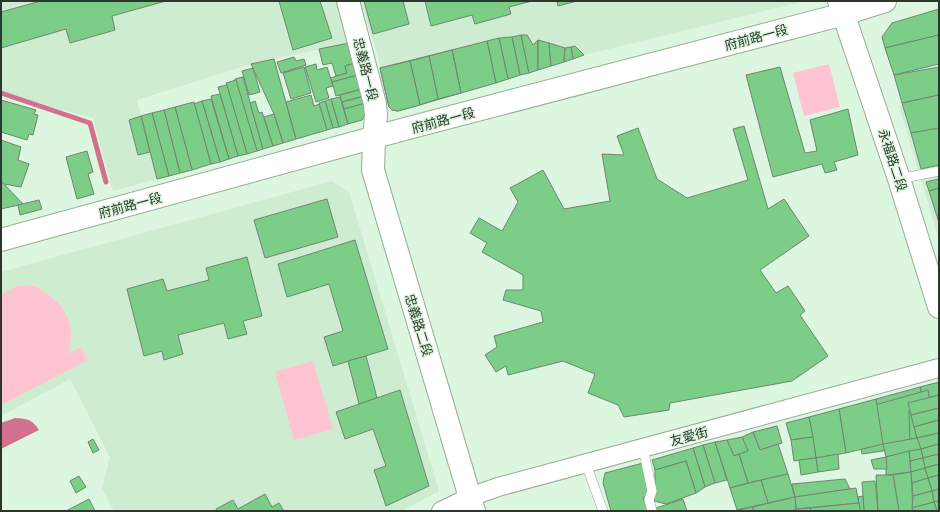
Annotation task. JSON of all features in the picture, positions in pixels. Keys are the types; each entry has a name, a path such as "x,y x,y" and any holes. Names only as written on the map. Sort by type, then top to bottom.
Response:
{"main road":[{"name":"忠義路一段","path":"348,1 375,104 376,115 374,139"},
{"name":"府前路一段","path":"1,240 374,139 842,8 885,1"},
{"name":"永福路二段","path":"842,8 937,296"},
{"name":"忠義路二段","path":"374,139 373,170 472,504"}],"street":[{"name":"友愛街","path":"441,511 472,504 498,487 939,368"}],"lane":[{"path":"899,179 939,171"},
{"path":"643,448 652,491 649,500 652,511"},
{"path":"586,464 603,511"}],"shaded area":[{"path":"1,1 337,1 349,43 251,64 137,100 157,179 113,191 93,118 1,94"},
{"path":"360,1 805,1 584,55 461,93 389,107 378,56"},
{"path":"829,64 840,107 804,116 793,73"},
{"path":"899,106 939,107 939,239"},
{"path":"332,181 349,192 439,491 402,511 114,511 102,488 110,457 70,379 1,416 1,272"},
{"path":"17,286 37,287 61,306 70,328 71,336 68,354 81,347 88,360 1,405 1,295"},
{"path":"313,361 333,429 294,440 275,372"},
{"path":"15,418 29,420 39,430 1,449 1,423"}],"building":[{"path":"41,1 166,1 112,16 115,30 70,43 66,29 1,48 1,12"},
{"path":"279,1 320,1 332,38 293,50"},
{"path":"364,1 403,1 409,24 373,34"},
{"path":"425,1 532,1 509,7 511,14 475,24 472,15 431,26"},
{"path":"557,1 577,1 558,6"},
{"path":"939,9 939,35 885,48 882,37 892,23"},
{"path":"521,35 529,73 520,75 512,37"},
{"path":"521,35 527,35 533,45 538,40 538,70 529,73"},
{"path":"939,35 939,64 894,75 885,48"},
{"path":"512,37 520,75 508,79 499,38"},
{"path":"499,38 508,79 496,83 487,41"},
{"path":"538,40 549,43 551,66 538,70"},
{"path":"487,41 496,83 461,93 452,50"},
{"path":"349,43 355,63 345,66 347,73 336,76 332,63 323,65 319,49"},
{"path":"549,43 565,48 564,62 551,66"},
{"path":"575,46 584,55 573,59 571,47"},
{"path":"571,47 573,59 564,62 565,48"},
{"path":"452,50 461,93 398,111 392,110 389,107 380,68"},
{"path":"452,50 461,93 438,99 429,56"},
{"path":"429,56 438,99 420,105 410,61"},
{"path":"294,57 296,61 304,59 306,65 281,73 277,62"},
{"path":"274,59 296,139 283,143 274,114 251,64"},
{"path":"410,61 420,105 398,111 392,110 389,107 380,68"},
{"path":"355,63 358,75 332,82 330,78 347,73 345,66"},
{"path":"316,64 317,70 327,67 333,86 326,88 329,98 316,102 305,67"},
{"path":"304,67 311,93 291,99 283,73"},
{"path":"780,67 805,153 817,151 810,120 848,109 858,155 834,162 837,170 825,173 822,164 773,177 746,75"},
{"path":"939,67 939,95 902,103 894,75"},
{"path":"253,68 260,92 249,95 242,71"},
{"path":"358,75 362,89 336,96 332,82"},
{"path":"243,77 263,149 257,151 235,79"},
{"path":"236,80 257,151 247,154 226,83"},
{"path":"227,85 247,154 238,156 218,87"},
{"path":"362,89 364,96 342,102 340,95"},
{"path":"220,94 238,156 229,159 211,96"},
{"path":"311,95 314,106 320,104 327,130 296,139 286,102"},
{"path":"939,95 939,129 911,133 902,103"},
{"path":"364,96 366,103 344,109 342,102"},
{"path":"340,97 348,124 339,127 331,99"},
{"path":"211,99 229,159 220,162 202,101"},
{"path":"331,99 339,127 333,128 325,101"},
{"path":"1,100 36,110 34,114 38,115 33,135 29,134 27,140 1,132"},
{"path":"202,101 220,162 211,164 194,104"},
{"path":"255,101 259,113 262,112 273,146 263,149 250,103"},
{"path":"325,101 333,128 327,130 319,103"},
{"path":"194,102 211,164 192,170 175,107"},
{"path":"366,103 368,110 362,120 348,124 344,109"},
{"path":"175,107 192,170 180,173 164,110"},
{"path":"164,110 180,173 169,176 152,113"},
{"path":"152,113 169,176 157,179 141,116"},
{"path":"274,114 283,143 273,146 264,117"},
{"path":"141,116 150,152 138,155 129,120"},
{"path":"744,126 768,209 784,199 809,236 760,270 776,293 788,286 805,311 800,315 828,356 792,381 670,403 669,410 624,417 618,405 588,393 595,374 563,361 508,375 506,366 496,372 485,355 497,347 494,336 543,322 541,311 503,300 506,290 523,290 523,275 482,252 487,243 470,233 479,218 502,231 518,202 510,188 543,170 564,209 610,201 602,154 624,155 617,136 638,128 657,179 687,198 748,180 733,129"},
{"path":"939,128 939,165 921,169 911,133"},
{"path":"1,140 21,147 18,160 29,164 21,187 4,184 1,181"},
{"path":"87,151 93,172 88,174 94,194 77,199 66,157"},
{"path":"939,179 939,188 929,191 926,182"},
{"path":"1,181 4,184 23,204 1,209"},
{"path":"939,188 939,223 929,191"},
{"path":"327,199 338,237 265,258 254,220"},
{"path":"39,200 42,209 20,215 18,205"},
{"path":"355,240 388,349 333,366 324,337 343,331 329,284 287,297 278,264"},
{"path":"247,257 262,316 243,321 247,334 228,339 224,323 178,335 183,354 164,360 162,351 144,356 127,289 163,279 167,291 209,280 206,268"},
{"path":"366,356 377,398 359,404 348,361"},
{"path":"939,382 939,395 923,399 920,387"},
{"path":"920,387 923,399 908,403 917,438 883,444 876,399"},
{"path":"400,390 429,486 386,506 374,470 386,466 373,429 345,439 336,412"},
{"path":"928,390 931,407 909,410 910,447 862,454 854,411"},
{"path":"939,395 939,408 911,415 908,403"},
{"path":"876,399 883,444 846,453 839,409"},
{"path":"939,408 939,420 914,427 911,415"},
{"path":"839,409 846,453 816,458 809,417"},
{"path":"809,417 813,437 791,440 786,423"},
{"path":"939,420 939,433 917,438 914,427"},
{"path":"777,426 782,443 760,450 753,432"},
{"path":"753,432 760,450 778,444 788,474 748,483 739,454 748,451 742,437"},
{"path":"939,433 939,444 921,449 917,438"},
{"path":"742,437 748,451 734,456 727,440"},
{"path":"813,437 816,458 794,461 791,440"},
{"path":"917,438 921,449 886,457 883,444"},
{"path":"93,439 99,450 93,453 88,442"},
{"path":"727,440 734,456 739,454 748,483 730,488 715,442"},
{"path":"715,442 727,480 715,483 703,445"},
{"path":"939,444 939,454 923,458 921,449"},
{"path":"703,445 715,483 705,487 693,448"},
{"path":"693,448 705,487 696,493 686,461 655,470 652,460"},
{"path":"921,449 923,458 910,461 909,451"},
{"path":"909,451 911,472 886,475 886,457"},
{"path":"838,454 839,469 818,472 816,458"},
{"path":"939,454 939,464 925,468 923,458"},
{"path":"886,457 887,469 874,469 871,460"},
{"path":"816,458 818,472 801,475 799,460"},
{"path":"923,458 925,468 911,472 910,461"},
{"path":"686,461 696,493 666,504 654,501 655,470"},
{"path":"643,463 650,494 643,498 648,511 611,511 603,483 605,473"},
{"path":"939,464 939,475 928,478 925,468"},
{"path":"925,468 928,478 912,483 911,472"},
{"path":"911,472 913,511 899,511 893,475"},
{"path":"788,474 795,497 768,503 761,480"},
{"path":"876,475 893,475 899,511 878,511"},
{"path":"939,475 939,489 932,491 928,478"},
{"path":"79,476 86,487 76,493 70,481"},
{"path":"928,478 932,491 913,496 912,483"},
{"path":"845,479 850,489 795,497 792,484"},
{"path":"761,480 768,503 737,510 730,488"},
{"path":"875,481 878,511 864,511 862,482"},
{"path":"856,488 859,503 796,509 795,497"},
{"path":"939,489 939,501 934,502 932,491"},
{"path":"932,491 934,502 912,508 913,496"},
{"path":"265,494 272,507 279,503 284,511 217,511 216,509 233,500 238,509"},
{"path":"863,496 864,511 860,511 858,497"},
{"path":"795,497 796,509 791,511 753,511 753,507"},
{"path":"89,499 95,511 66,511"},
{"path":"683,499 687,511 653,511 653,509"},
{"path":"939,501 939,510 937,511 934,502"},
{"path":"934,502 937,511 913,511 912,508"},
{"path":"859,503 860,511 811,511 810,508"},
{"path":"753,507 753,511 737,510"},
{"path":"810,508 811,511 796,511 796,509"}],"waterway":[{"path":"1,93 90,123 106,182"}]}
